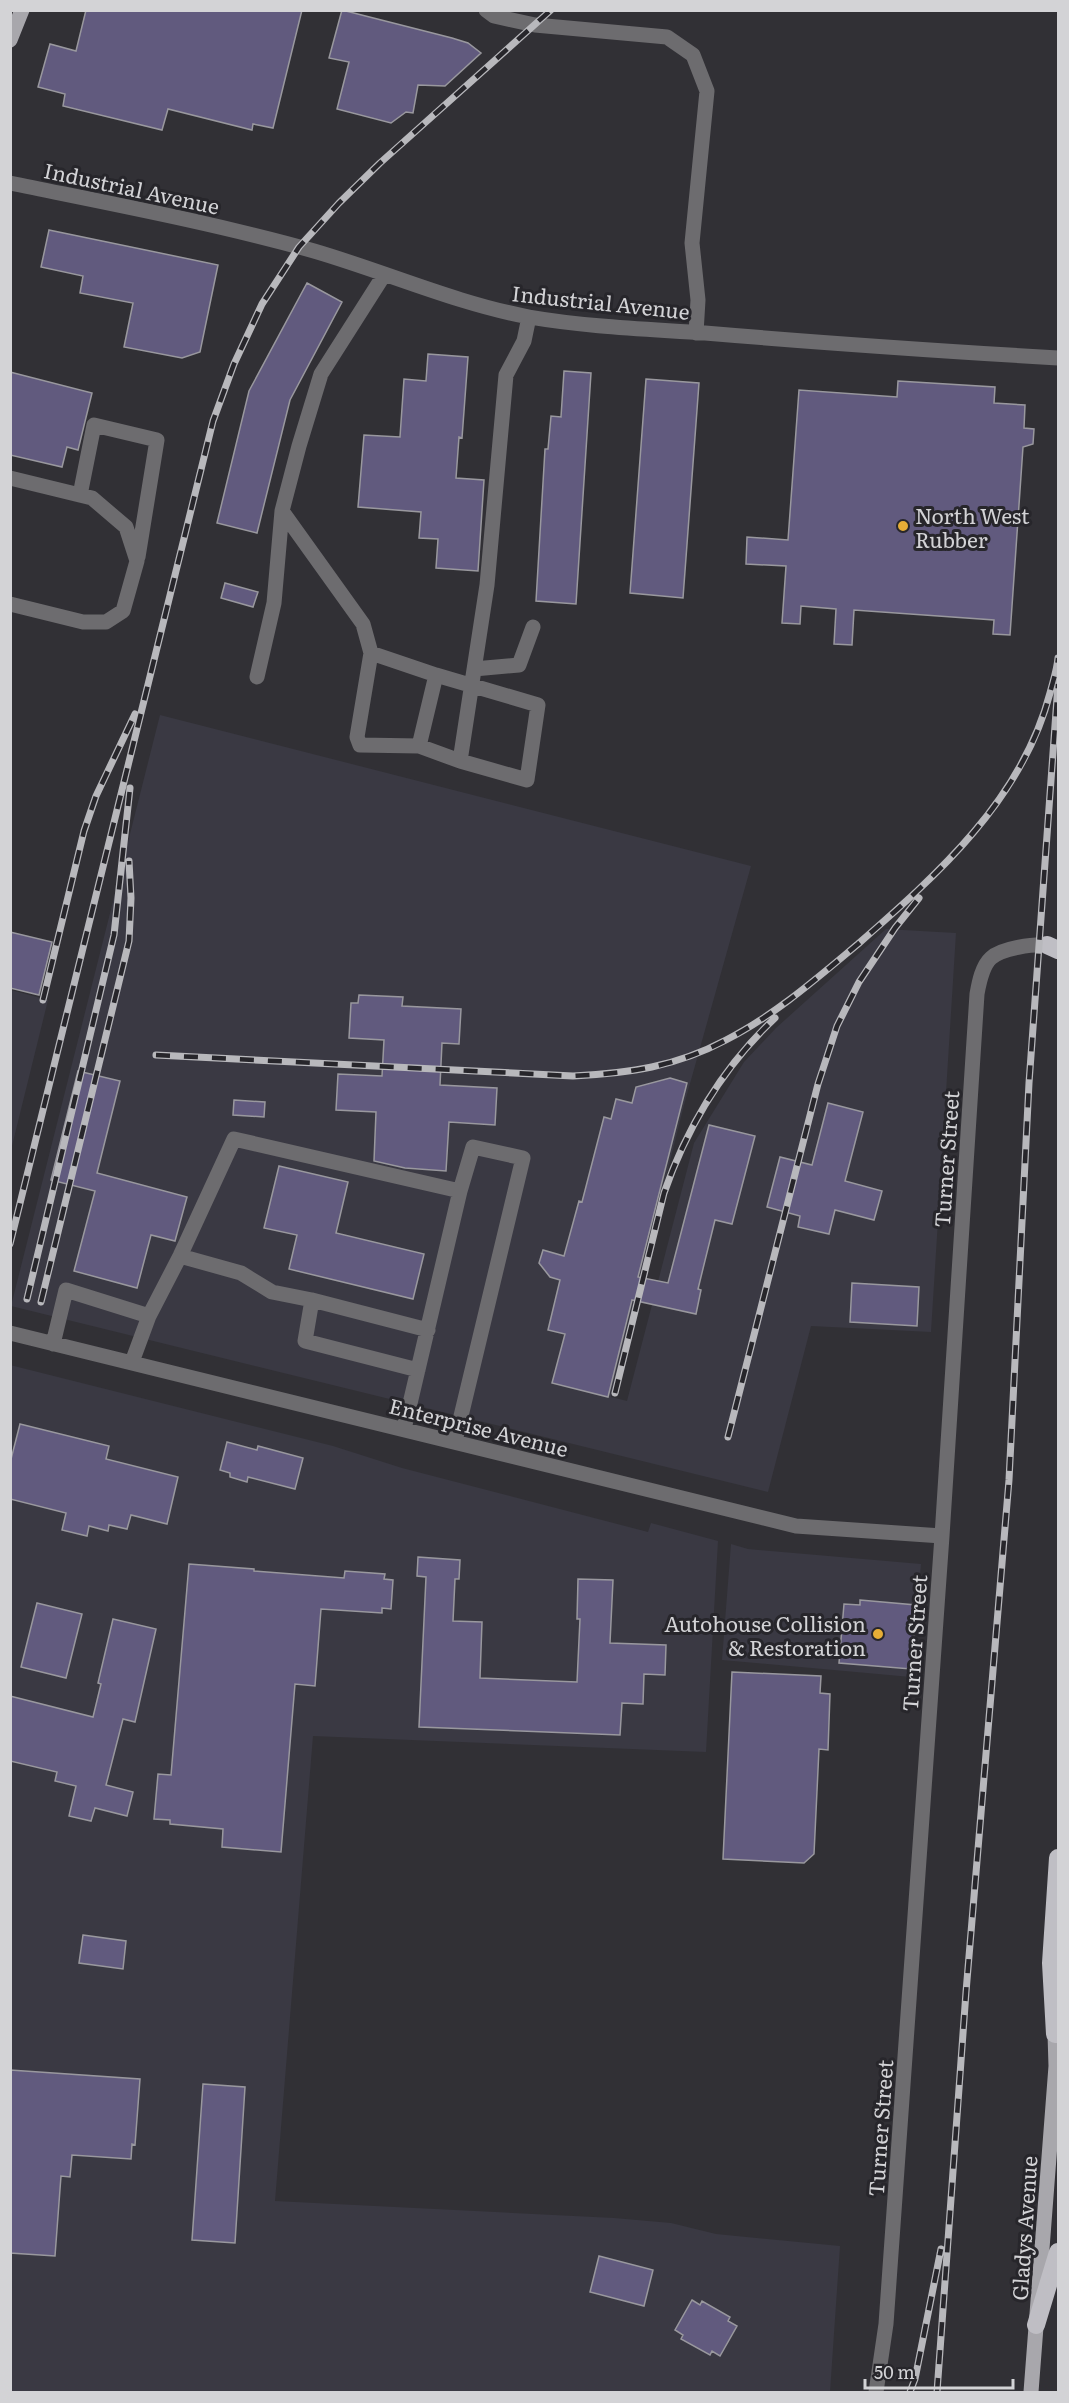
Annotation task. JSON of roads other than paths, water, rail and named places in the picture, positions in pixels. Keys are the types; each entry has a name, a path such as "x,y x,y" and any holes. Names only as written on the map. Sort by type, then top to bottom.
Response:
{"highway":[{"path":"1057,2034 1051,1963 1059,1858"},
{"path":"1036,2325 1059,2252"}],"main road":[{"path":"10,40 22,10"},
{"name":"Gladys Avenue","path":"1031,2392 1057,2062 1057,2034"}],"street":[{"path":"486,10 494,16 535,25 667,37 693,55 706,92 692,243 698,300 696,333"},
{"name":"Industrial Avenue","path":"10,183 272,239 451,298 529,317 597,326 858,346 1059,358"},
{"path":"257,677 274,603 282,511 298,446 321,374 384,275"},
{"path":"460,761 487,585 506,375 524,341 529,317"},
{"path":"10,604 82,622 106,622 123,611 137,561 157,440 94,425 80,495"},
{"path":"10,478 92,498 126,527 137,561"},
{"path":"282,511 363,624 371,653 357,737 360,745 419,746 460,761 527,780 538,705 371,653"},
{"path":"474,669 519,665 533,627"},
{"path":"419,746 436,675"},
{"name":"Turner Street","path":"876,2392 886,2324 942,1536 977,994 982,974 991,958 1011,949 1055,945"},
{"path":"132,1362 149,1316 180,1256 234,1139 460,1191"},
{"path":"404,1429 460,1191 473,1147 522,1158 455,1442"},
{"path":"180,1256 241,1273 272,1292 428,1330"},
{"path":"53,1344 66,1290 149,1316"},
{"path":"312,1300 305,1341 418,1370"},
{"name":"Enterprise Avenue","path":"10,1334 796,1526 942,1536"}],"railway":[{"path":"10,1244 213,421 234,364 262,304 299,247 380,163 551,10"},
{"path":"156,1055 573,1076 652,1067 689,1057 726,1040 778,1008 858,944 947,862 998,801 1019,768 1037,732 1050,693 1058,658"},
{"path":"937,2392 966,1992 1009,1480 1029,1083 1058,684"},
{"path":"43,1000 84,831 96,796 135,714"},
{"path":"27,1299 114,935 130,788"},
{"path":"41,1302 129,941 131,898 129,861"},
{"path":"728,1437 818,1084 837,1026 859,982 895,928 919,898"},
{"path":"615,1393 664,1193 673,1169 709,1099 739,1056 775,1018"},
{"path":"910,2392 915,2379 941,2249"}],"place":[{"name":"North West Rubber","path":"903,526"},
{"name":"Autohouse Collision & Restoration","path":"878,1634"}]}
